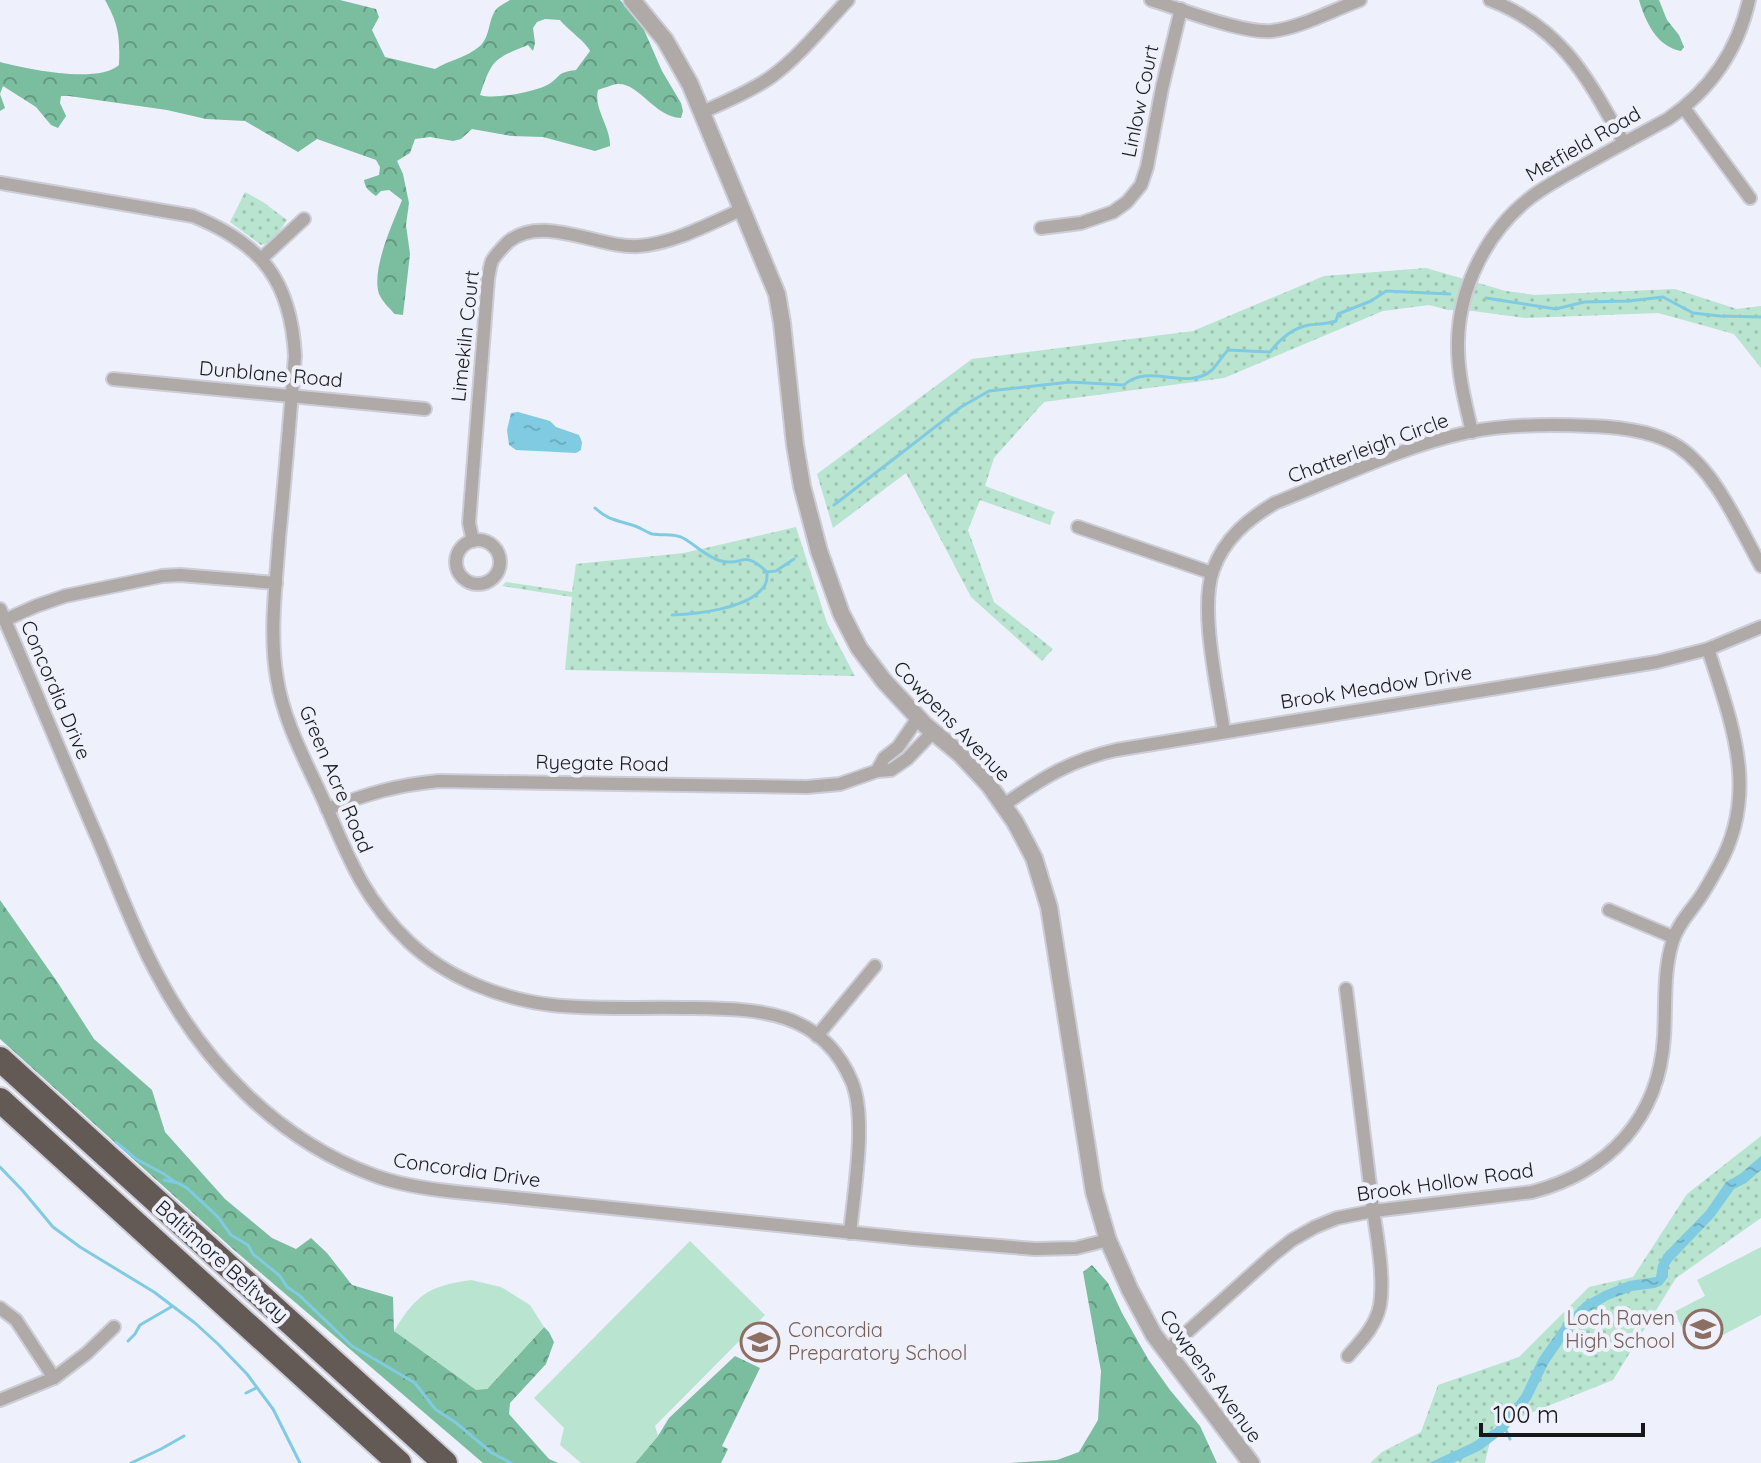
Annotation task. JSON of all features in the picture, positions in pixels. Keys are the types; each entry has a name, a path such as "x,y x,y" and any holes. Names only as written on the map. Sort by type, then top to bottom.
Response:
{"highway":[{"name":"Baltimore Beltway","path":"0,1059 445,1463"},
{"name":"Baltimore Beltway","path":"0,1100 399,1463"},
{"path":"0,1118 175,1259"}],"street":[{"name":"Cowpens Avenue","path":"632,0 665,40 690,84 772,278 780,306 800,476 834,596 849,631 869,663 918,718 976,770 1004,805 1034,858 1049,907 1094,1192 1108,1240 1142,1315 1165,1352 1251,1463"},
{"path":"703,112 749,91 772,76 848,0"},
{"path":"1151,0 1234,26 1268,32 1291,27 1360,0"},
{"path":"1490,0 1540,27 1558,43 1589,81 1624,143"},
{"name":"Metfield Road","path":"1472,432 1461,380 1458,338 1467,291 1482,254 1494,235 1529,198 1684,108 1710,82 1729,55 1749,0"},
{"name":"Linlow Court","path":"1041,228 1081,223 1113,212 1127,202 1141,185 1181,9"},
{"path":"1684,108 1750,198"},
{"name":"Green Acre Road","path":"0,183 193,216 236,236 273,274 289,313 295,356 276,583 273,655 278,683 285,709 353,869 389,921 434,962 463,979 522,1000 551,1005 746,1009 767,1012 797,1023 817,1036 843,1064 857,1097 859,1133 850,1233"},
{"name":"Limekiln Court","path":"473,541 469,523 487,292 492,261 502,248 515,236 547,230 617,245 652,244 743,209"},
{"path":"261,259 304,219"},
{"name":"Dunblane Road","path":"113,379 425,409"},
{"name":"Chatterleigh Circle","path":"1224,732 1208,613 1212,573 1224,549 1240,528 1275,503 1431,442 1472,432 1541,424 1606,427 1654,436 1677,445 1711,478 1761,566"},
{"path":"1078,527 1212,573"},
{"path":"2,615 65,596 162,576 276,583"},
{"name":"Concordia Drive","path":"2,615 140,938 166,991 190,1029 225,1072 260,1107 322,1152 374,1176 424,1188 850,1233 1035,1249 1076,1248 1108,1240"},
{"name":"Brook Meadow Drive","path":"1004,805 1043,778 1092,755 1657,662 1708,649 1761,627"},
{"name":"Brook Hollow Road","path":"1165,1352 1292,1240 1315,1227 1337,1218 1373,1211 1532,1192 1553,1186 1571,1179 1606,1157 1634,1127 1646,1109 1659,1075 1673,937 1719,866 1737,820 1740,796 1737,745 1708,649"},
{"path":"877,771 884,758 898,747 918,718"},
{"name":"Ryegate Road","path":"327,809 377,791 439,781 807,787 840,784 877,771 891,770 907,759 933,732"},
{"path":"1609,910 1673,937"},
{"path":"817,1036 875,966"},
{"path":"1346,989 1381,1276 1380,1307 1374,1322 1348,1356"},
{"path":"0,1308 16,1320 54,1378"},
{"path":"0,1400 54,1378 114,1327"}],"green space":[{"path":"105,0 340,0 376,9 379,17 372,30 385,57 435,69 480,46 495,11 510,0 620,0 641,23 683,111 681,118 671,116 632,88 617,84 598,90 598,104 610,146 595,151 543,137 511,136 472,129 461,139 453,141 430,137 415,139 410,153 397,161 409,203 406,225 410,254 403,315 395,314 384,302 377,284 380,259 402,200 389,190 381,191 376,196 366,187 364,180 379,175 380,167 376,160 317,139 298,152 245,121 206,119 167,110 69,96 61,96 60,103 66,116 58,128 51,125 36,107 3,86 0,94 0,62 79,74 109,71 119,65 118,31","holes":["560,20 590,51 576,70 562,73 535,90 504,96 480,95 495,62 528,45 533,51 533,28 537,22"]},
{"path":"1639,0 1659,0 1667,20 1679,35 1684,47 1681,51 1659,39"},
{"path":"0,94 5,108 0,111"},
{"path":"245,192 287,220 272,242 261,245 230,222"},
{"path":"1426,268 1506,291 1535,295 1675,289 1737,309 1761,306 1761,368 1734,334 1658,313 1525,318 1448,310 1429,305 1383,311 1224,378 1044,402 994,458 985,486 1055,512 1050,525 980,500 968,530 994,602 1053,649 1042,661 971,597 906,473 833,528 817,474 972,359 1193,331 1324,276"},
{"path":"796,527 827,623 855,676 565,670 572,597 502,586 506,582 572,592 576,564 684,553"},
{"path":"0,900 94,1039 152,1090 165,1132 225,1199 272,1238 296,1249 311,1238 352,1285 393,1297 394,1331 487,1389 544,1327 549,1332 554,1342 546,1364 510,1403 509,1414 549,1459 558,1463 483,1463 234,1250 0,1039"},
{"path":"1761,1136 1761,1218 1676,1278 1613,1380 1493,1428 1485,1463 1370,1463 1382,1452 1421,1432 1438,1385 1519,1357 1589,1287 1633,1277 1687,1194"},
{"path":"690,1241 765,1315 655,1426 658,1436 635,1463 581,1463 560,1445 564,1428 534,1398"},
{"path":"1761,1247 1761,1315 1694,1350 1674,1312 1705,1296 1697,1280"},
{"path":"1092,1265 1108,1283 1148,1359 1200,1426 1217,1463 1010,1463 1057,1460 1079,1452 1098,1420 1101,1371 1083,1272"},
{"path":"471,1280 501,1287 530,1305 544,1327 487,1389 476,1390 394,1331 409,1309 425,1294 444,1285"},
{"path":"735,1356 760,1368 722,1446 728,1449 721,1463 635,1463 669,1418"}],"water":[{"path":"511,413 550,421 556,427 579,435 581,450 576,453 516,450 509,445 507,430"},
{"path":"1761,1156 1761,1170 1734,1189 1714,1217 1672,1261 1668,1267 1668,1277 1662,1285 1608,1300 1574,1326 1548,1364 1531,1399 1506,1431 1481,1450 1453,1463 1429,1463 1472,1443 1495,1428 1522,1394 1539,1358 1566,1320 1584,1302 1604,1291 1629,1281 1656,1277 1664,1254 1706,1211 1726,1182"}],"waterway":[{"path":"834,505 961,407 989,391 1070,382 1124,385 1145,376 1202,376 1212,370 1228,350 1270,352 1292,331 1303,326 1336,321 1338,314 1371,301 1386,291 1450,294"},
{"path":"1486,298 1556,309 1584,302 1663,297 1693,313 1761,317"},
{"path":"595,508 609,518 652,534 680,536 721,561 752,561 767,572 776,571 794,559"},
{"path":"672,615 733,606 754,596 764,587 767,572"},
{"path":"116,1142 136,1159 175,1182"},
{"path":"0,1167 53,1227 154,1292 218,1344 247,1374 273,1409 300,1463"},
{"path":"164,1180 187,1188 218,1217 231,1235 248,1245 253,1254 352,1346 415,1383 435,1409 492,1453 511,1463"},
{"path":"128,1341 140,1325 171,1307"},
{"path":"246,1393 256,1388"},
{"path":"1505,1428 1510,1439"},
{"path":"131,1463 184,1436"}],"place":[{"name":"Loch Raven High School","path":"1703,1329"},
{"name":"Concordia Preparatory School","path":"760,1342"}]}
